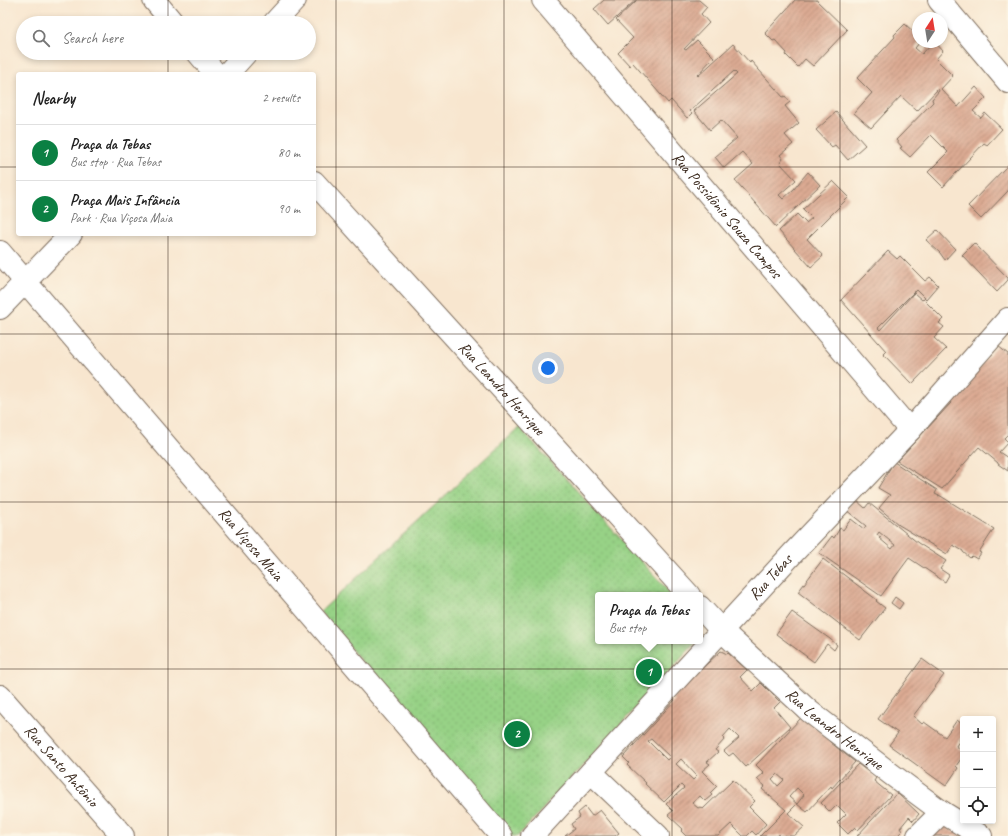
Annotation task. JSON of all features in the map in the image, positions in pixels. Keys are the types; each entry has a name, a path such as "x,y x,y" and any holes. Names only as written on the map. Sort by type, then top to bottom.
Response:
{"street":[{"path":"154,0 167,16"},
{"path":"281,16 296,0"},
{"name":"Rua Possidônio Souza Campos","path":"543,0 910,430"},
{"path":"939,0 1008,82"},
{"path":"204,60 214,72"},
{"path":"229,72 240,60"},
{"name":"Rua Leandro Henrique","path":"316,184 686,592"},
{"path":"0,308 69,236"},
{"name":"Rua Viçosa Maia","path":"0,252 501,836"},
{"name":"Rua Tebas","path":"532,836 721,630 910,430 1006,325"},
{"name":"Rua Leandro Henrique","path":"703,610 721,630 809,711 942,812 981,836"},
{"name":"Rua Santo Antônio","path":"0,696 123,836"},
{"path":"591,772 658,836"},
{"path":"918,836 942,812"}],"green space":[{"path":"519,427 669,592 595,592 595,644 694,644 518,836 507,836 320,612"}],"building":[{"path":"604,0 636,0 608,25 594,9"},
{"path":"637,0 699,0 707,7 701,14 709,23 684,49 686,50 697,40 714,57 697,75 698,76 733,44 750,63 751,61 783,97 785,96 790,102 785,106 799,123 785,135 793,144 780,155 783,159 780,163 796,180 779,195 783,199 794,189 808,172 820,185 776,227 735,180 753,164 742,152 724,168 715,157 737,138 721,120 710,130 694,111 737,74 734,71 690,111 692,113 687,118 671,100 668,103 633,63 630,66 618,53 633,38 616,20"},
{"path":"795,0 817,0 847,30 813,66 805,59 798,67 786,55 787,53 775,40 773,41 765,33"},
{"path":"905,24 912,30 912,48 915,48 922,54 928,48 940,48 943,51 936,59 953,76 941,89 958,107 976,87 986,98 973,111 981,118 985,113 1002,129 987,145 984,143 943,187 928,172 948,152 931,135 910,157 900,148 902,147 896,140 933,102 932,99 939,91 938,89 917,111 901,96 871,128 854,113 872,93 857,78 895,37 894,35"},
{"path":"836,112 865,145 848,160 835,145 832,147 816,130"},
{"path":"1008,165 1008,191 981,219 968,206"},
{"path":"833,181 849,197 807,239 823,256 811,267 779,231 797,214 806,223 812,218 803,209"},
{"path":"937,230 955,249 945,260 926,240"},
{"path":"974,243 1008,278 1008,280 997,292 962,255"},
{"path":"888,251 897,259 900,256 925,281 930,277 938,285 926,299 917,290 915,292 913,291 914,292 878,328 880,330 914,293 922,300 923,299 943,319 939,323 944,327 934,338 946,349 912,384 883,354 886,351 841,300"},
{"path":"998,346 1008,354 1008,434 1004,438 1008,442 999,452 1008,458 1008,471 979,447 942,489 897,461 951,403 949,400"},
{"path":"894,462 937,490 935,494 994,529 979,552 981,553 977,559 972,556 970,558 963,551 953,545 947,554 899,525 879,508 890,495 878,488"},
{"path":"855,499 865,508 869,503 918,543 946,561 940,569 949,575 945,582 909,558 881,596 819,553 832,536 834,538 840,528 843,530 851,519 864,529 866,526 846,510","holes":["879,532 895,545 892,549 879,538 881,537 877,535"]},
{"path":"823,559 877,600 876,601 885,608 860,640 798,592"},
{"path":"895,597 903,603 899,609 891,603"},
{"path":"792,612 837,645 834,650 827,644 814,662 776,634"},
{"path":"721,651 727,654 728,653 747,670 740,677 753,691 761,683 780,702 774,708 790,727 746,767 733,753 729,756 724,751 739,738 730,729 723,737 725,739 715,750 718,752 707,762 710,764 702,771 717,786 710,793 712,795 705,801 700,796 692,803 698,808 700,807 703,809 733,780 755,801 749,807 766,824 756,835 752,831 747,836 743,836 731,824 718,836 686,836 681,831 683,829 668,815 673,811 666,804 684,788 681,785 664,802 627,765 629,763 623,757 675,700 673,698","holes":["651,739 670,757 667,760 648,741","681,759 697,776 693,780 676,764"]},
{"path":"922,659 944,675 913,716 922,724 924,722 945,737 957,720 960,722 960,739 956,746 960,749 960,760 956,766 958,768 946,786 889,745 898,733 878,719"},
{"path":"802,717 855,762 832,788 831,786 807,812 797,804 788,813 804,827 794,836 781,836 779,834 777,836 760,836 786,810 762,789 765,786 757,779 764,773 756,765","holes":["777,774 784,780 778,786 772,779","797,788 804,795 797,804 789,797"]},
{"path":"858,764 876,778 874,781 891,795 858,830 855,827 848,834 837,823 846,814 837,805 830,812 821,803"},
{"path":"897,793 919,814 913,821 909,817 900,828 902,831 897,836 857,836"},
{"path":"585,807 592,816 600,810 619,833 615,836 565,836 574,829 571,824 580,817 578,813"},
{"path":"941,823 961,836 930,836"}],"place":[{"name":"Praça da Tebas","path":"649,672"},
{"name":"Praça Mais Infância","path":"517,734"}]}
